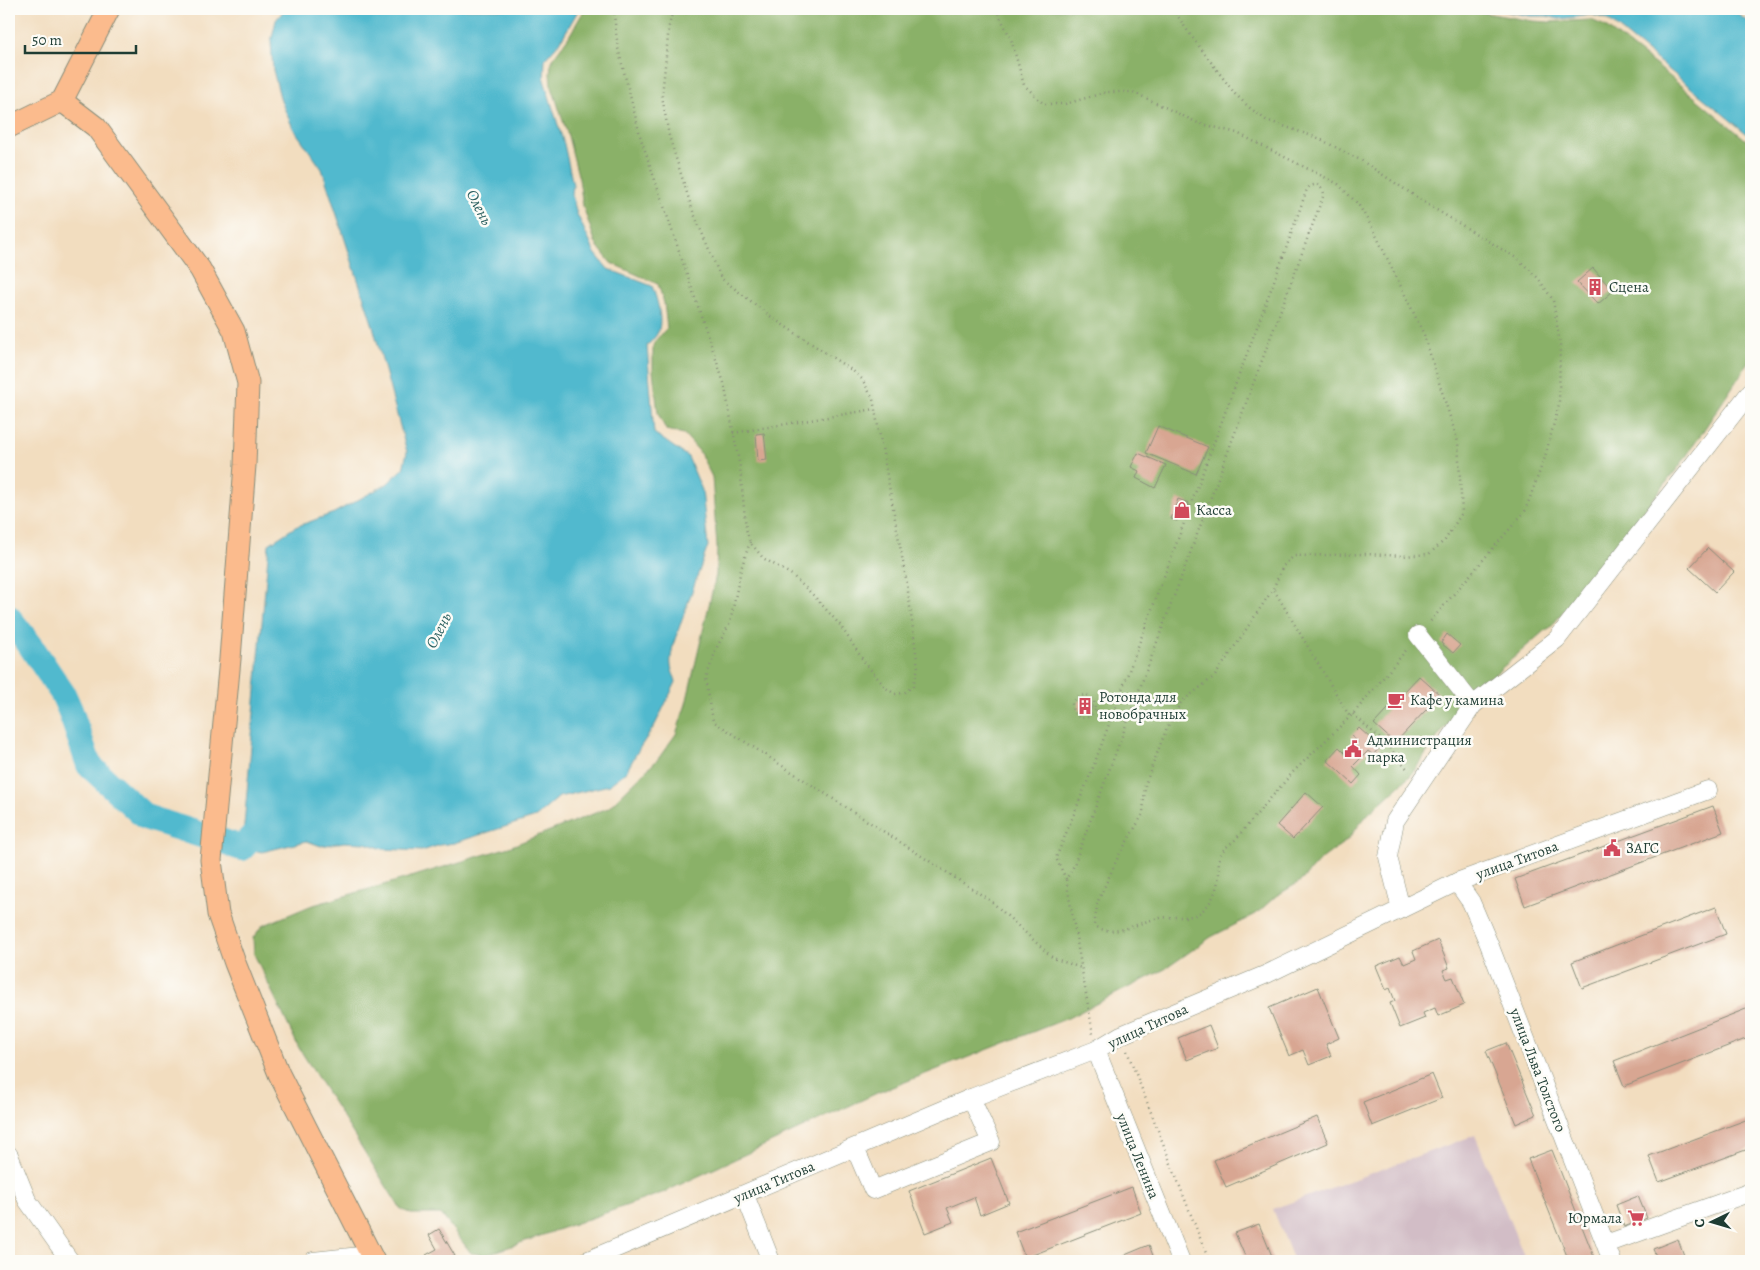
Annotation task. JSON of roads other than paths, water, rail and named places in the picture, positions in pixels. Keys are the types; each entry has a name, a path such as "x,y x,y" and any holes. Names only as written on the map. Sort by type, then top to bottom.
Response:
{"main road":[{"path":"9,127 62,101 109,9"},
{"path":"62,101 96,126 200,269 234,331 248,383 245,465 230,659 211,860 218,914 235,963 275,1064 372,1258"}],"street":[{"path":"1402,909 1388,857 1395,821 1420,783 1473,705 1557,639 1751,391"},
{"path":"1418,636 1473,705"},
{"name":"улица Титова","path":"586,1261 971,1098 1096,1050 1121,1036 1267,974 1456,882 1708,790"},
{"name":"улица Льва Толстого","path":"1456,882 1471,902 1489,944 1612,1261"},
{"name":"улица Ленина","path":"1096,1050 1181,1261"},
{"path":"855,1148 873,1190 991,1142 971,1098"},
{"path":"9,1155 27,1200 70,1261"},
{"path":"1606,1244 1751,1192"},
{"path":"745,1195 771,1261"},
{"path":"313,1261 372,1258"}],"water":[{"path":"285,9 579,9 560,42 545,59 544,80 564,144 573,185 572,195 577,214 595,253 608,269 652,286 658,303 660,317 657,334 647,346 654,433 688,457 702,490 708,546 673,645 671,664 676,682 655,725 626,772 609,785 559,797 536,817 422,851 383,849 365,843 344,842 321,846 307,841 262,852 242,848 269,544 295,527 334,513 387,484 403,469 407,452 373,326 322,169 293,128 281,101 273,70 271,42 276,20"},
{"path":"1492,9 1733,9 1751,23 1751,137 1607,19 1592,15 1559,19"}],"waterway":[{"name":"Олень","path":"9,618 28,642 63,694 89,765 145,817 242,848 266,823"}],"place":[{"name":"Сцена","path":"1595,287"},
{"name":"Касса","path":"1182,510"},
{"name":"Кафе у камина","path":"1396,700"},
{"name":"Ротонда для новобрачных","path":"1085,706"},
{"name":"Администрация парка","path":"1353,749"},
{"name":"ЗАГС","path":"1612,848"},
{"name":"Юрмала","path":"1636,1218"}]}
